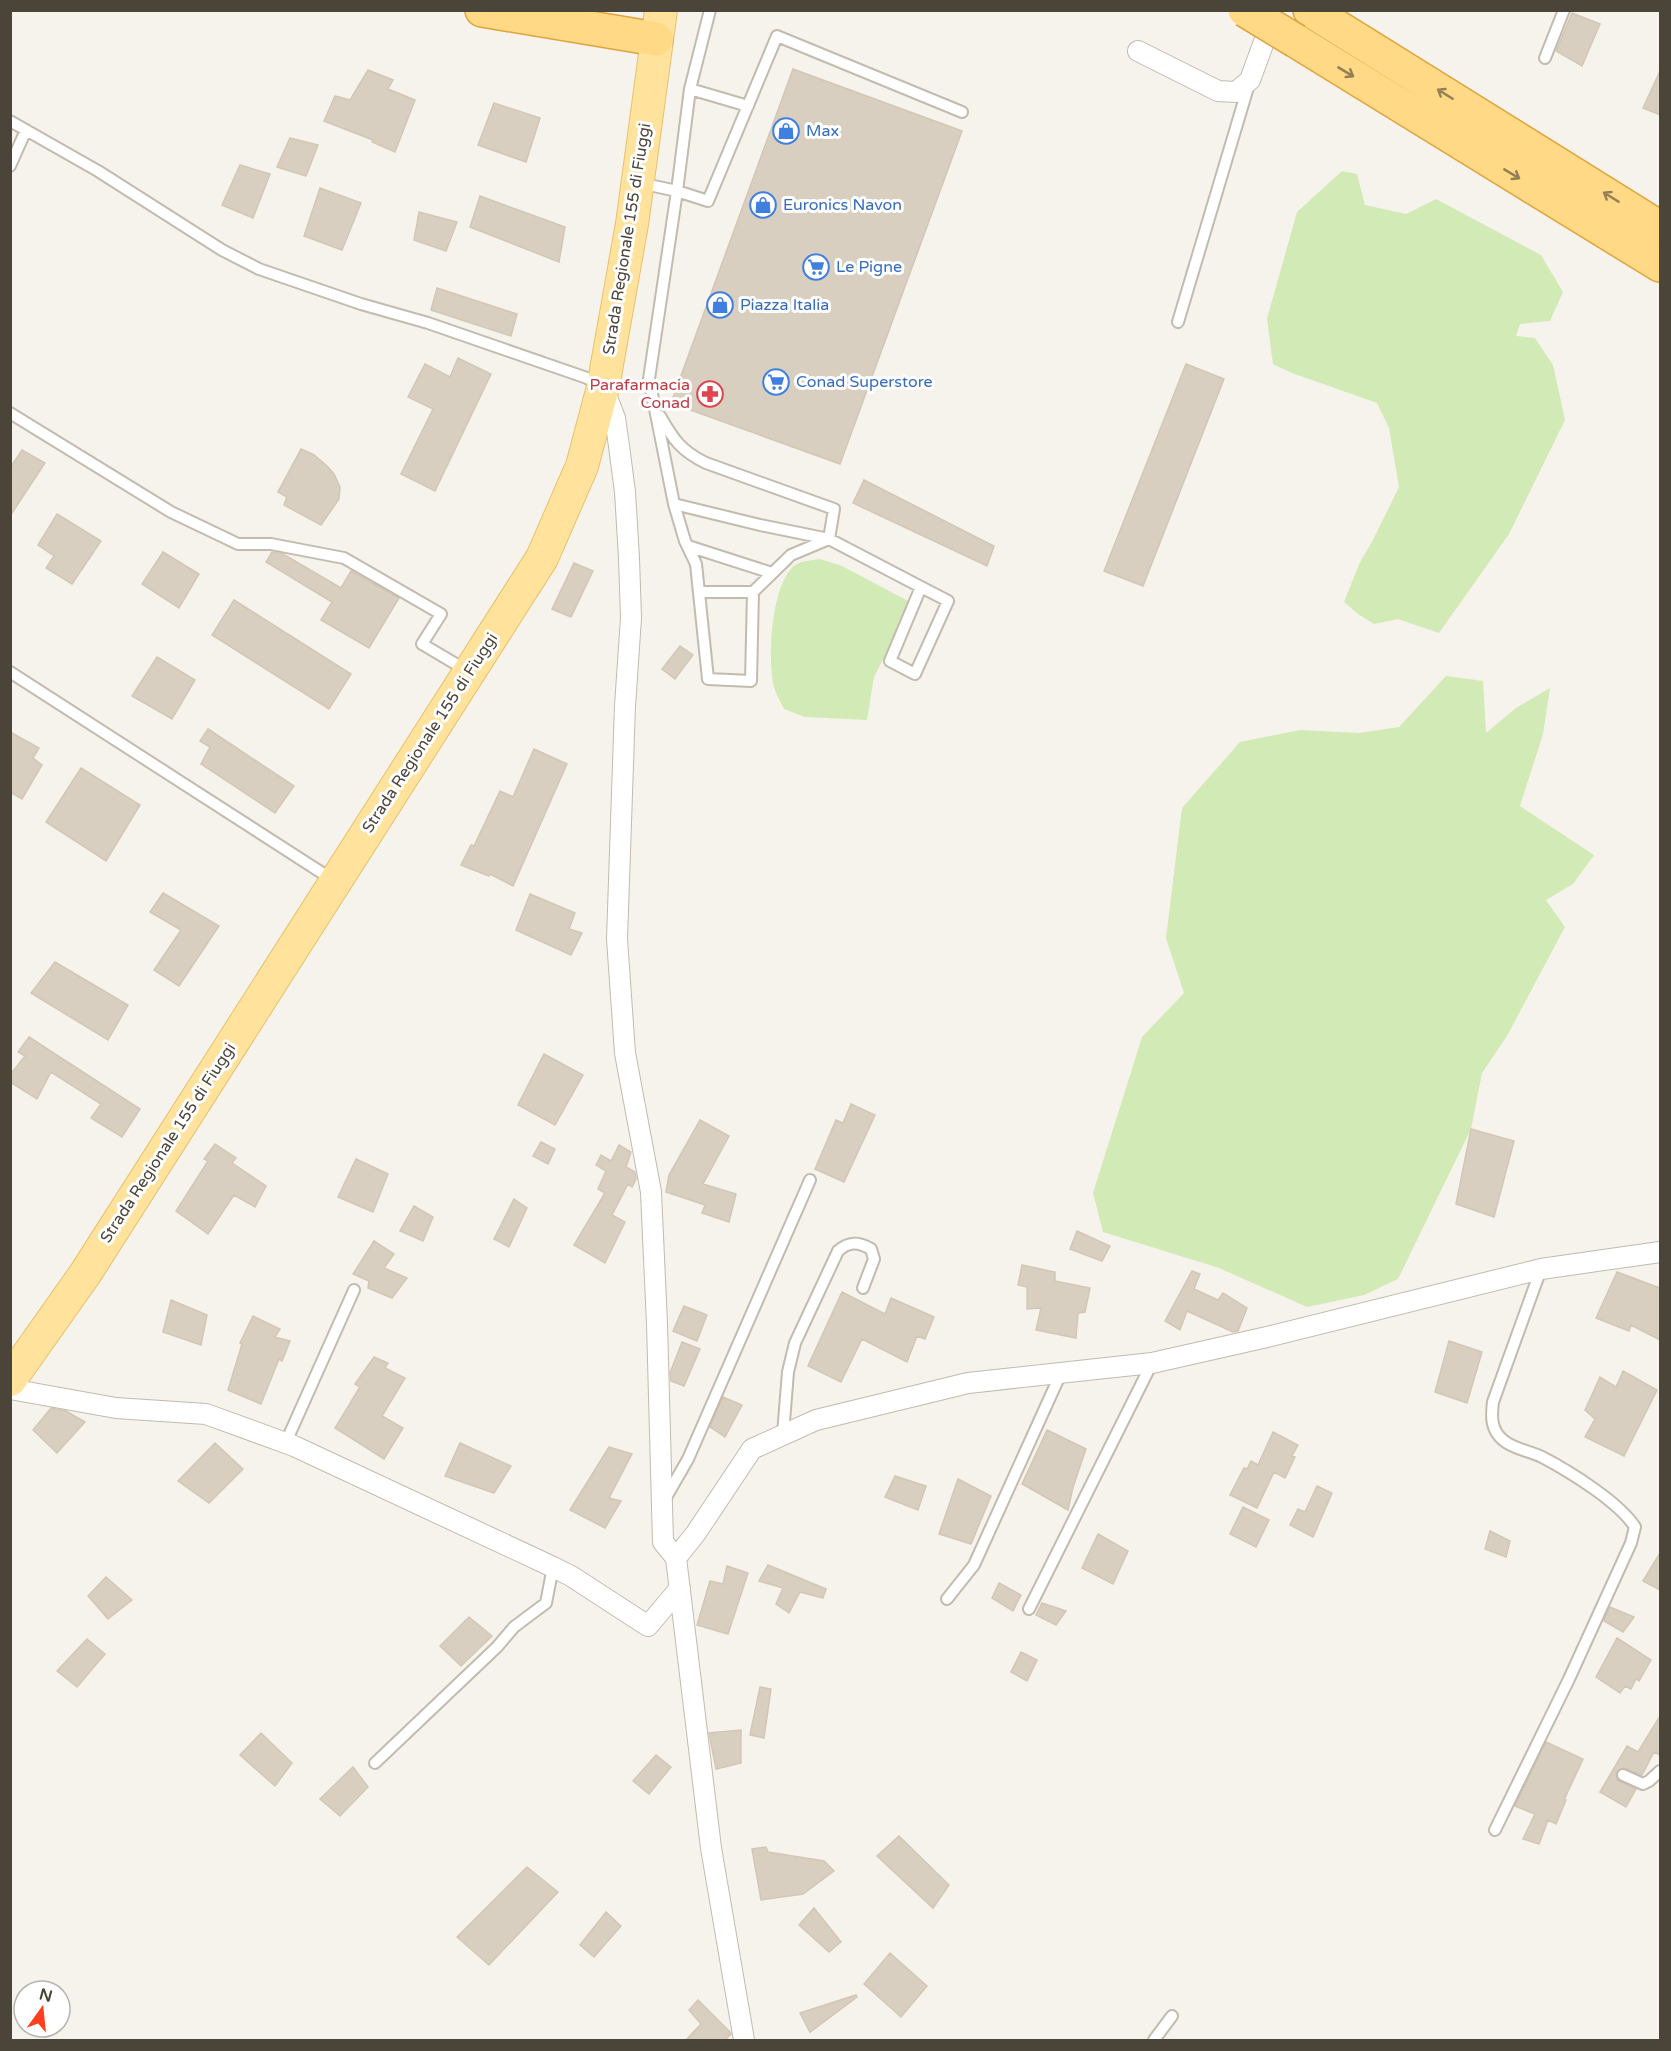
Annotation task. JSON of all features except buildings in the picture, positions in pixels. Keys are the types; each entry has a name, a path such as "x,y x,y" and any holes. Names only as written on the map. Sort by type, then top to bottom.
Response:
{"highway":[{"path":"482,10 659,25"},
{"path":"1245,10 1660,264"},
{"path":"1310,10 1660,228"}],"main road":[{"name":"Strada Regionale 155 di Fiuggi","path":"10,1380 85,1274 542,558 582,466 603,387 632,224 659,25"}],"street":[{"path":"1138,51 1218,91 1236,92 1250,80 1275,10"},
{"path":"603,387 615,418 625,492 629,558 631,618 625,706 617,939 625,1053 651,1192 663,1542 676,1558 711,1848 744,2040"},
{"path":"676,1558 696,1533 752,1449 816,1420 968,1383 1152,1363 1541,1269 1660,1252"},
{"path":"10,1389 116,1408 206,1414 286,1443 572,1576 648,1626 680,1588"}],"lane":[{"path":"710,10 690,89 649,379 674,504 696,564 708,679 751,681 753,592 791,555 829,539"},
{"path":"1545,58 1564,10"},
{"path":"637,183 677,191 708,201 777,36 962,112"},
{"path":"1178,322 1250,80"},
{"path":"690,89 748,106"},
{"path":"10,121 98,171 222,250 259,269 361,304 428,323 587,378 603,387"},
{"path":"10,166 26,130"},
{"path":"655,408 674,440 689,455 834,509 829,539"},
{"path":"10,413 171,512 238,544 271,544 344,558 441,614 422,644 469,672"},
{"path":"674,504 829,539 948,601 915,674 891,662 921,587"},
{"path":"688,546 772,573"},
{"path":"699,592 753,592"},
{"path":"10,672 335,881"},
{"path":"662,1504 688,1459 810,1180"},
{"path":"783,1434 788,1372 795,1343 838,1251 845,1244 859,1243 871,1249 874,1259 863,1288"},
{"path":"1494,1830 1574,1668 1631,1543 1635,1527 1628,1516 1572,1475 1541,1457 1504,1441 1495,1431 1491,1419 1493,1402 1541,1269"},
{"path":"286,1443 354,1290"},
{"path":"1029,1609 1152,1363"},
{"path":"947,1599 974,1565 1061,1373"},
{"path":"375,1762 497,1647 514,1627 546,1602 553,1567"},
{"path":"1623,1775 1643,1784 1660,1771"},
{"path":"1154,2040 1172,2016"}],"green space":[{"path":"1342,171 1357,174 1365,205 1406,214 1436,199 1541,255 1563,292 1550,321 1520,324 1516,336 1535,338 1553,365 1565,420 1509,534 1439,633 1398,619 1374,624 1344,602 1360,562 1399,487 1389,428 1377,403 1273,364 1267,319 1297,212"},
{"path":"820,559 842,566 912,603 874,677 867,720 805,717 784,709 774,687 771,641 776,602 781,586 788,572 797,564"},
{"path":"1446,676 1483,681 1486,733 1516,708 1550,688 1543,734 1520,806 1594,855 1573,884 1546,900 1565,927 1507,1036 1482,1073 1471,1129 1398,1279 1364,1295 1307,1307 1219,1268 1103,1232 1093,1193 1142,1037 1184,993 1166,938 1182,808 1240,742 1300,730 1359,733 1399,727"}],"place":[{"name":"Max","path":"786,131"},
{"name":"Euronics Navon","path":"763,205"},
{"name":"Le Pigne","path":"816,267"},
{"name":"Piazza Italia","path":"720,305"},
{"name":"Conad Superstore","path":"776,382"},
{"name":"Parafarmacia Conad","path":"710,394"}]}
